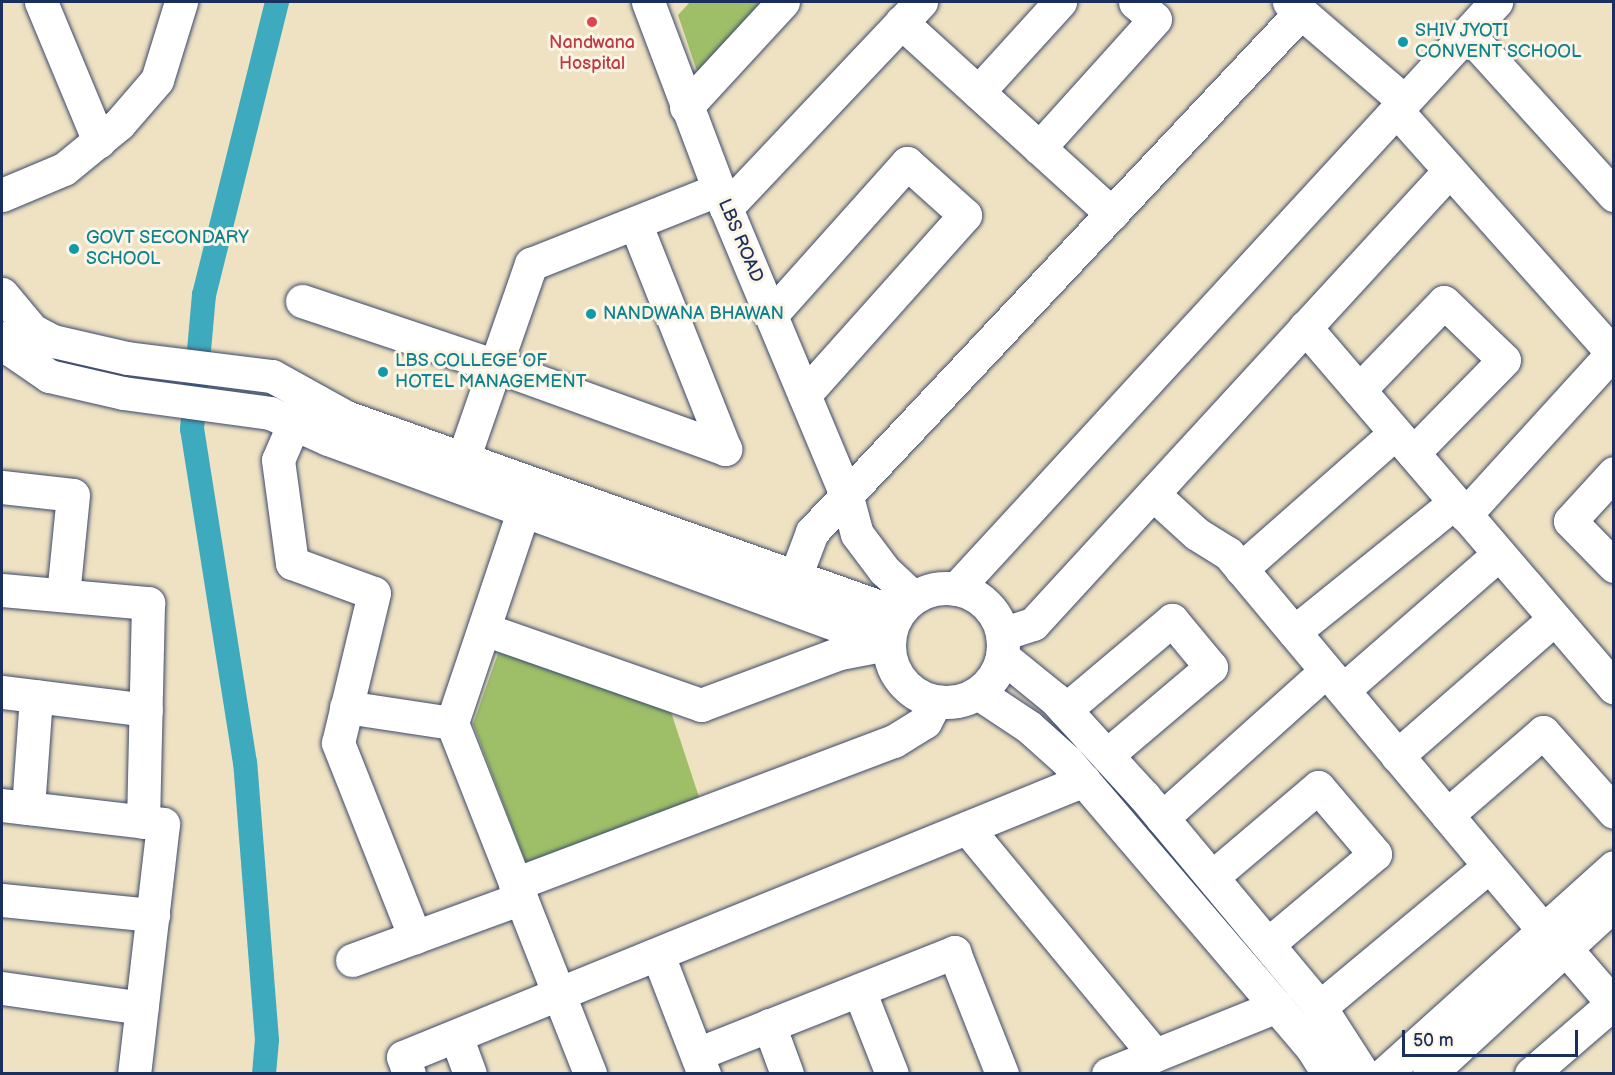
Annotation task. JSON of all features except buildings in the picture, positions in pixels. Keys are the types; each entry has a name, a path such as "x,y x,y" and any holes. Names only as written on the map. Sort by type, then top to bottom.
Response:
{"street":[{"path":"41,2 99,141"},
{"path":"686,107 783,2"},
{"path":"978,92 1060,2"},
{"path":"1039,148 1155,19 1135,2"},
{"path":"956,589 1496,2"},
{"path":"795,577 812,532 1112,214 1295,7 1400,105 1450,170 1613,353 1460,508 1294,632"},
{"name":"LBS ROAD","path":"660,9 686,107 847,497 857,534 884,570 899,618"},
{"path":"2,195 64,169 99,141 157,80 172,11"},
{"path":"463,459 531,264 635,223 723,199 911,12 978,92 1112,214"},
{"path":"1467,33 1614,195"},
{"path":"771,315 907,163 965,215 804,395"},
{"path":"899,618 889,657 897,678 913,693 934,702 957,702 978,693 994,677 1002,645 1033,624 1450,170"},
{"path":"302,301 496,366 725,449 635,223"},
{"path":"2,294 32,330 53,341 127,358 272,376 346,417 463,459 528,497 795,577 899,618"},
{"path":"1241,569 1404,443 1504,360 1444,302 1359,390"},
{"path":"1305,327 1614,688"},
{"path":"2,338 15,364 49,376 123,393 282,418 899,618"},
{"path":"15,364 53,341"},
{"path":"282,418 278,460 292,563 374,593 338,743 415,937"},
{"path":"1614,473 1570,521 1614,566"},
{"path":"2,487 73,495 63,595"},
{"path":"1153,494 1197,534 1228,553 1489,866 1613,1005 1531,1074"},
{"path":"528,497 452,723 590,1074"},
{"path":"1162,818 1334,680 1499,554"},
{"path":"484,629 701,705 840,653 899,618 933,589 956,589 977,597 993,613 1002,645 1107,755 1212,877 1320,1007 1363,1074"},
{"path":"2,590 148,603 146,710 153,823 153,915 134,1074"},
{"path":"1397,756 1554,619"},
{"path":"1065,710 1172,620 1211,667 1107,755"},
{"path":"2,692 146,710"},
{"path":"978,693 1029,727 1084,780 1277,1006 1328,1074"},
{"path":"36,696 15,806 153,823"},
{"path":"352,960 415,937 518,891 894,741 925,722 934,702"},
{"path":"346,707 452,723"},
{"path":"1447,815 1543,732 1614,812"},
{"path":"409,1074 403,1057 559,996 1084,780"},
{"path":"1212,877 1318,787 1375,854 1268,945"},
{"path":"968,828 1155,1055"},
{"path":"1320,1007 1489,866"},
{"path":"1429,1074 1554,939 1614,867"},
{"path":"2,900 153,915"},
{"path":"1384,1074 1554,939 1614,904"},
{"path":"658,955 700,1064 769,1025 954,952 1002,1074"},
{"path":"2,988 142,1008"},
{"path":"860,990 892,1074"},
{"path":"1108,1074 1277,1006"},
{"path":"769,1025 787,1074"},
{"path":"456,1036 471,1074"}],"green space":[{"path":"690,2 766,2 698,74 678,15"},
{"path":"499,651 671,712 700,800 526,863 473,724"}],"waterway":[{"path":"264,1074 267,1040 245,763 192,429 204,295 277,2"}],"place":[{"name":"Nandwana Hospital","path":"592,22"},
{"name":"SHIV JYOTI CONVENT SCHOOL","path":"1403,42"},
{"name":"GOVT SECONDARY SCHOOL","path":"74,249"},
{"name":"NANDWANA BHAWAN","path":"591,314"},
{"name":"LBS COLLEGE OF HOTEL MANAGEMENT","path":"383,372"}]}
